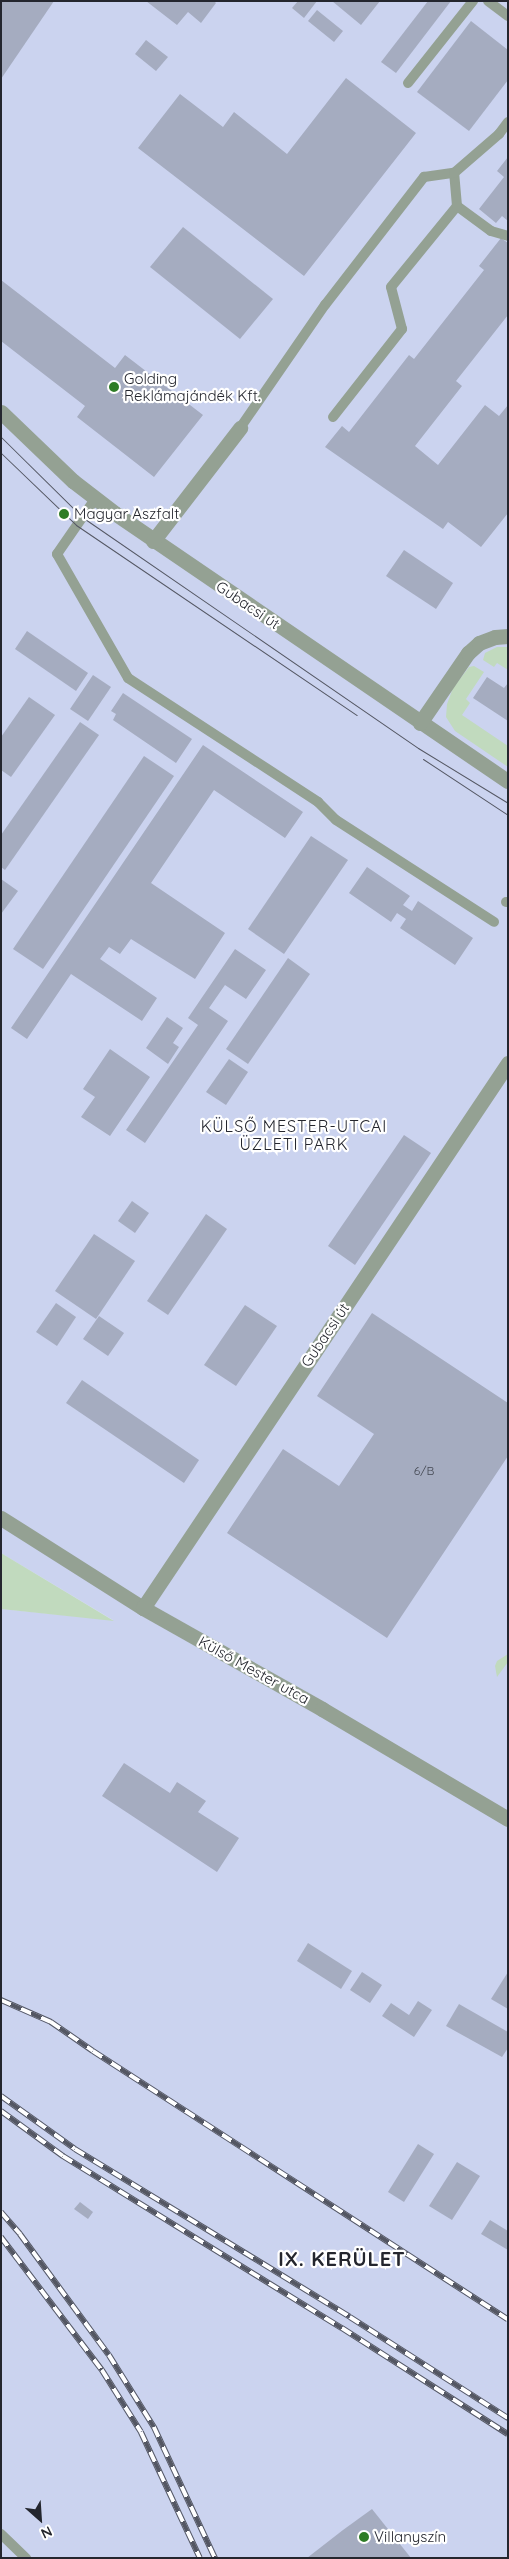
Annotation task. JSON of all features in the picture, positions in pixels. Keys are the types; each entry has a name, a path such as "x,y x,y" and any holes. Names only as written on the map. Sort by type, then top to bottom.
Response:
{"street":[{"name":"Gubacsi út","path":"1,412 95,499 420,723 508,781"},
{"path":"153,540 240,428"},
{"path":"420,723 468,653 479,643 501,636"},
{"name":"Gubacsi út","path":"143,1608 508,1063"},
{"name":"Külső Mester utca","path":"1,1518 143,1608 322,1708 508,1819"}],"lane":[{"path":"408,83 473,1"},
{"path":"488,1 508,16"},
{"path":"240,428 325,305 424,177 454,173 499,134 508,122"},
{"path":"454,173 458,206 491,232 508,236"},
{"path":"333,417 402,329 391,287 458,206"},
{"path":"95,499 58,554 128,678 318,802 336,820 494,922"},
{"path":"1,2534 26,2558"}],"shaded area":[{"path":"1,1 508,1 508,2558 1,2558 1,1609 113,1620 1,1553"}],"green space":[{"path":"497,647 508,647 508,670 497,663 494,667 483,660 485,653"},
{"path":"474,666 484,672 466,699 470,703 462,715 508,746 508,767 455,731 446,717 447,704 453,688 469,667"},
{"path":"1,1553 114,1621 1,1609"},
{"path":"508,1654 508,1662 497,1677 495,1666 497,1661"}],"building":[{"path":"1,1 54,1 1,79"},
{"path":"146,1 214,1 216,3 201,23 188,12 177,25"},
{"path":"298,1 317,1 304,18 292,8"},
{"path":"332,1 380,1 361,25"},
{"path":"428,1 451,1 396,73 381,62"},
{"path":"317,10 343,31 334,42 308,21"},
{"path":"471,21 508,50 508,80 469,131 417,92"},
{"path":"146,40 168,57 156,71 135,54"},
{"path":"346,78 416,133 304,276 138,148 180,94 223,127 234,112 287,154"},
{"path":"508,157 508,221 502,216 496,223 479,209 504,177 497,171"},
{"path":"183,227 273,299 240,339 150,267"},
{"path":"501,238 508,243 508,315 456,381 462,386 415,446 438,465 485,405 499,416 508,405 508,513 481,547 448,522 443,529 325,447 342,426 349,432 409,355 414,359 484,270 479,266"},
{"name":"Golding Reklámajándék Kft.","path":"1,280 115,368 125,355 203,415 154,477 77,417 85,406 1,341"},
{"path":"404,550 453,583 436,609 386,576"},
{"path":"27,631 88,673 76,691 15,649"},
{"path":"93,675 111,687 88,721 70,709"},
{"path":"487,677 504,688 508,683 508,721 473,698"},
{"path":"123,693 192,739 176,763 113,720 116,714 111,711"},
{"path":"29,697 55,715 11,777 1,770 1,737"},
{"path":"80,722 99,735 5,870 1,867 1,835"},
{"path":"203,745 303,812 285,838 214,790 151,883 225,933 195,979 131,939 120,954 109,947 100,959 157,998 142,1021 71,974 27,1039 11,1028"},
{"path":"144,756 174,776 43,969 13,949"},
{"path":"311,836 348,860 284,954 248,929"},
{"path":"367,867 410,896 403,905 412,911 418,901 473,938 455,965 400,928 406,919 397,913 391,922 349,893"},
{"path":"1,879 18,891 1,914"},
{"path":"235,949 266,970 246,999 225,985 209,1008 228,1021 145,1143 126,1130 198,1025 188,1018"},
{"path":"288,958 310,974 248,1064 226,1049"},
{"path":"167,1017 183,1028 173,1043 179,1047 168,1064 146,1048"},
{"path":"110,1049 150,1077 110,1136 81,1117 95,1097 83,1089"},
{"path":"229,1059 248,1072 226,1105 206,1092"},
{"path":"404,1135 431,1153 355,1265 328,1246"},
{"path":"132,1201 149,1213 135,1233 118,1221"},
{"path":"206,1214 227,1229 168,1315 147,1301"},
{"path":"94,1234 135,1261 96,1319 55,1291"},
{"path":"56,1303 76,1317 57,1346 36,1332"},
{"path":"245,1305 277,1326 236,1386 204,1365"},
{"path":"372,1313 508,1403 508,1456 387,1638 227,1533 283,1449 339,1486 374,1434 317,1396"},
{"path":"99,1316 124,1333 108,1356 83,1339"},
{"path":"82,1380 199,1460 184,1483 66,1403"},
{"path":"124,1763 170,1793 177,1782 206,1801 198,1812 239,1838 217,1872 102,1796"},
{"path":"308,1943 352,1971 341,1989 297,1961"},
{"path":"362,1972 382,1985 370,2003 350,1990"},
{"path":"508,1972 508,2009 491,1999"},
{"path":"418,2001 432,2010 414,2037 382,2016 391,2003 409,2015"},
{"path":"459,2004 508,2032 508,2048 502,2057 446,2026"},
{"path":"418,2144 434,2154 404,2202 388,2192"},
{"path":"457,2162 480,2176 452,2220 429,2206"},
{"path":"80,2202 93,2212 88,2219 74,2209"},
{"path":"490,2220 508,2231 508,2250 481,2234"},
{"name":"Villanyszín","path":"372,2509 411,2558 307,2558 343,2530"}],"tram line":[{"path":"1,437 82,517 418,748 508,803"},
{"path":"1,453 76,525 357,715"},
{"path":"423,759 508,815"}],"railway":[{"path":"1,2000 51,2022 508,2319"},
{"path":"1,2096 75,2149 350,2317 508,2418"},
{"path":"1,2111 63,2156 342,2328 508,2434"},
{"path":"1,2212 20,2234 109,2355 154,2427 215,2558"},
{"path":"1,2237 102,2370 141,2432 200,2558"}],"place":[{"name":"Golding Reklámajándék Kft.","path":"114,387"},
{"name":"Magyar Aszfalt","path":"64,514"},
{"name":"Villanyszín","path":"364,2537"}],"district":[{"name":"KÜLSŐ MESTER-UTCAI ÜZLETI PARK","path":"294,1135"},
{"name":"IX. KERÜLET","path":"342,2258"}]}
